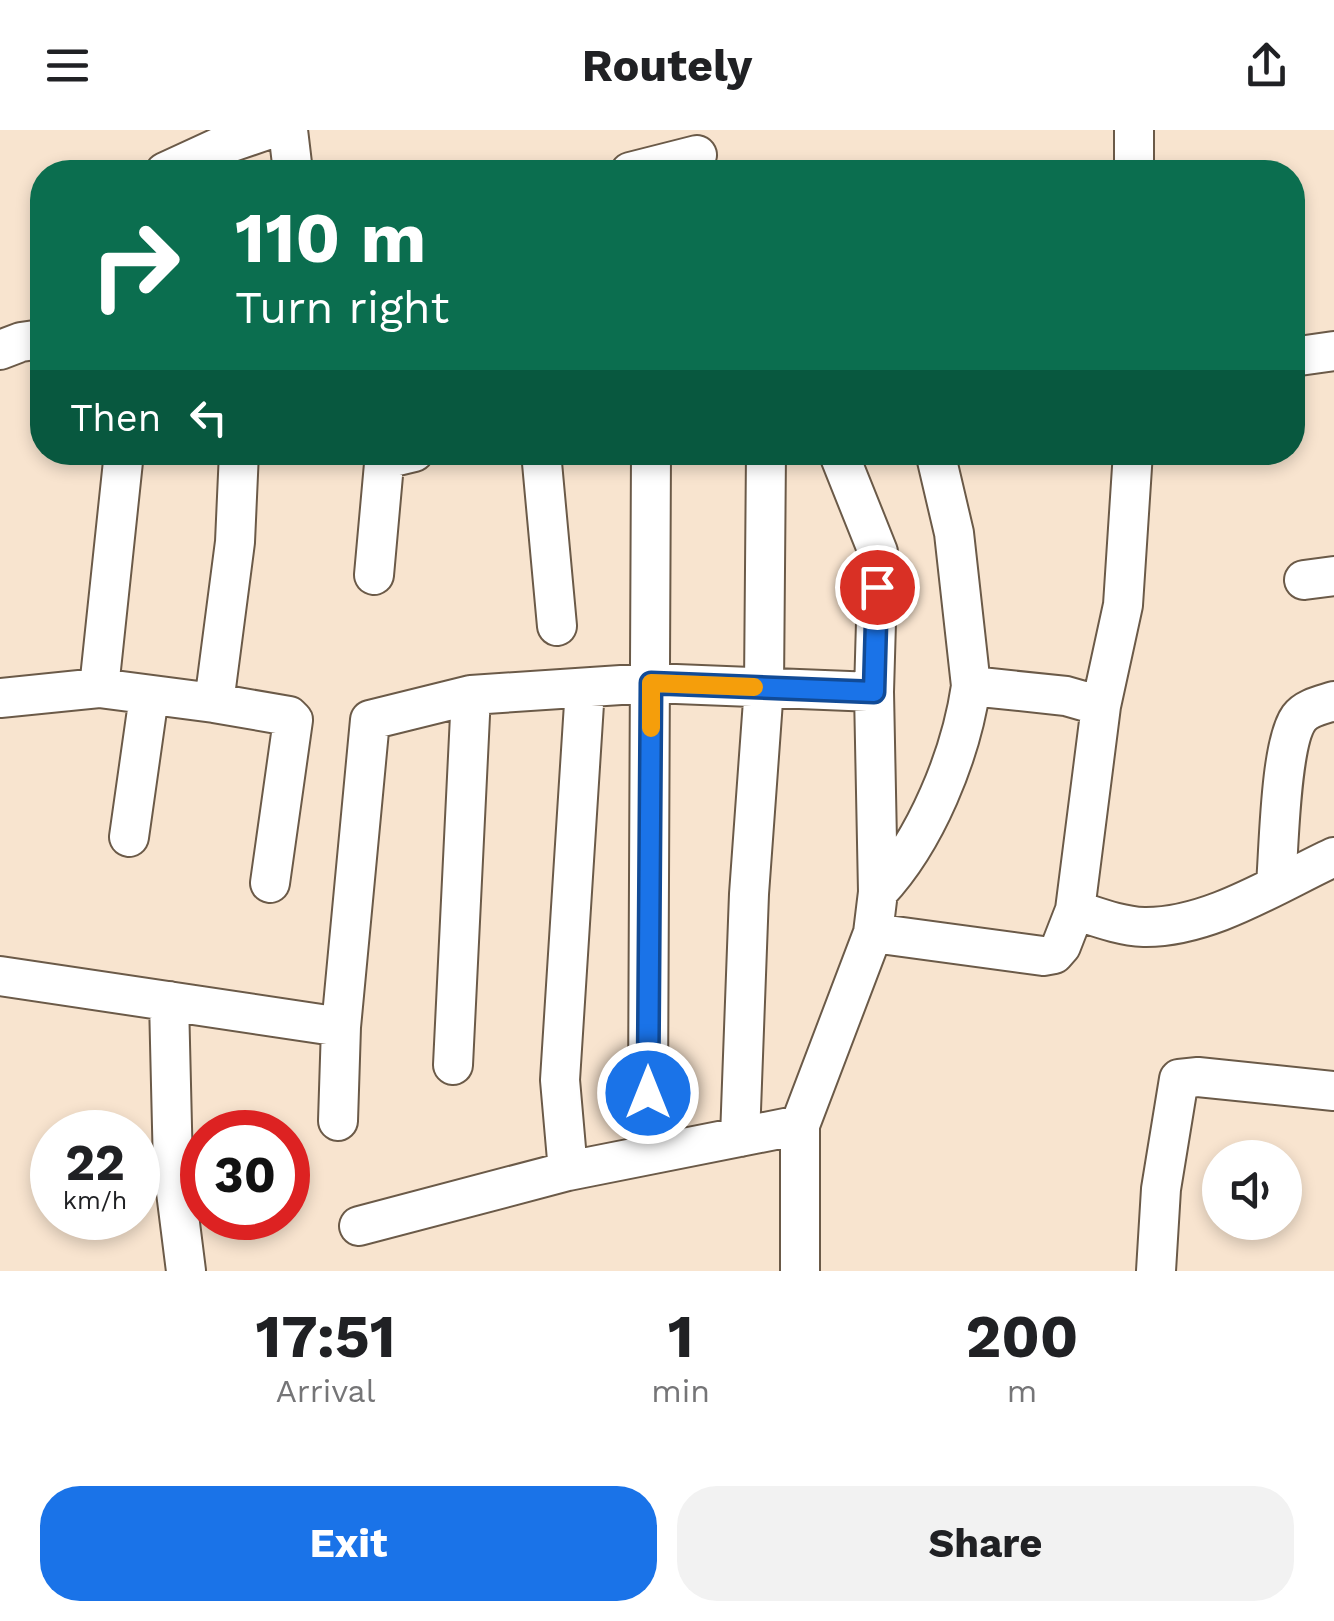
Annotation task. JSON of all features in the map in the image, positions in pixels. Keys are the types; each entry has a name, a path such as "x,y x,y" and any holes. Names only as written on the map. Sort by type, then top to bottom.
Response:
{"street":[{"path":"191,160 267,130"},
{"path":"288,130 292,160"},
{"path":"1134,130 1134,160"},
{"path":"671,160 695,152"},
{"path":"0,350 30,341"},
{"path":"1305,356 1334,351"},
{"path":"100,688 123,465"},
{"path":"214,703 236,542 239,465"},
{"path":"374,575 384,465"},
{"path":"541,465 557,626"},
{"path":"648,1093 651,465"},
{"path":"740,1137 749,894 764,688 766,465"},
{"path":"800,1271 800,1125 873,933 878,892 874,692 878,552 843,465"},
{"path":"878,892 920,837 966,722 971,686 954,534 938,465"},
{"path":"873,933 1043,956 1054,954 1061,946 1075,910 1101,706 1123,605 1131,465"},
{"path":"338,1121 341,1026 370,720 471,695 651,683 874,692"},
{"path":"971,686 1066,696 1101,706"},
{"path":"2,708 100,688 289,716 293,720 270,883"},
{"path":"568,1172 560,1080 584,688"},
{"path":"453,1065 471,695"},
{"path":"129,836 150,696"},
{"path":"1276,884 1289,743 1297,720 1306,711 1334,701"},
{"path":"1075,910 1142,927 1188,923 1334,857"},
{"path":"0,976 341,1026"},
{"path":"169,1001 172,1168 186,1271"},
{"path":"1156,1271 1161,1189 1179,1079 1198,1077 1334,1091"},
{"path":"359,1226 568,1172 800,1125"}],"slow traffic":[{"path":"651,728 651,683 754,687"}],"route":[{"path":"648,1093 651,683 874,692 877,587"}]}
